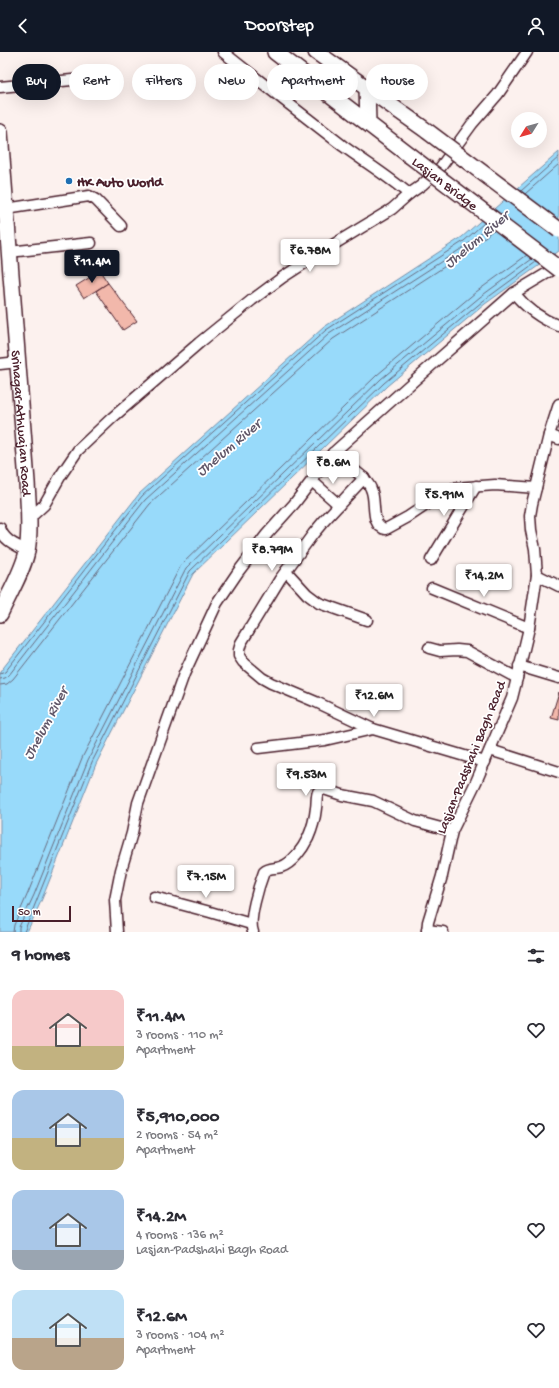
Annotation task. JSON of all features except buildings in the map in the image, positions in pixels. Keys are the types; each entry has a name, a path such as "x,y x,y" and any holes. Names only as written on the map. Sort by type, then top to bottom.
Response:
{"highway":[{"name":"Lasjan Bridge","path":"274,52 559,268"},
{"path":"316,52 366,86"},
{"path":"367,100 368,123"},
{"path":"385,100 559,230"},
{"name":"Srinagar-Athwajan Road","path":"0,132 2,179 6,209 27,482 28,517 27,551 20,571 0,614"}],"street":[{"path":"223,52 315,124 409,194"},
{"path":"28,517 44,505 61,475 78,450 112,418 199,343 252,300 284,277 392,209 422,185 440,168 472,124 498,94 527,52"},
{"path":"0,87 69,80"},
{"path":"6,209 89,196 92,197 121,226"},
{"path":"9,252 91,243"},
{"path":"117,932 115,900 138,803 184,674 217,603 267,534 312,481 333,452 514,293 559,268"},
{"path":"514,293 541,318 559,326"},
{"path":"0,364 18,362"},
{"name":"Lasjan-Padshahi Bagh Road","path":"427,931 452,831 485,762 512,698 529,628 537,575 537,561 530,516 549,435 559,404"},
{"path":"549,435 559,439"},
{"path":"333,452 364,478 371,489 376,522 381,528 386,530 447,491 456,488 495,485 536,488"},
{"path":"364,478 323,522 286,571 254,619 238,650 239,656 243,662 270,683 316,702 373,729 485,762"},
{"path":"312,481 339,505"},
{"path":"431,560 476,486"},
{"path":"0,528 2,535 8,541 27,551"},
{"path":"286,571 307,594 319,603 367,620"},
{"path":"537,575 559,586"},
{"path":"432,588 529,628"},
{"path":"429,648 440,651 467,651 517,678"},
{"path":"519,666 559,678"},
{"path":"258,748 325,740 373,729"},
{"path":"490,750 559,772"},
{"path":"154,897 210,912 252,928 254,906 264,872 270,868 286,865 301,849 311,831 318,793 324,789 342,795 374,801 415,821 452,831"},
{"path":"427,931 443,932"}],"water":[{"name":"Jhelum River","path":"559,152 559,251 485,304 387,386 193,574 96,764 42,899 27,932 0,932 0,672 139,494 324,327 462,237"}],"place":[{"name":"HK Auto World","path":"69,181"}]}
